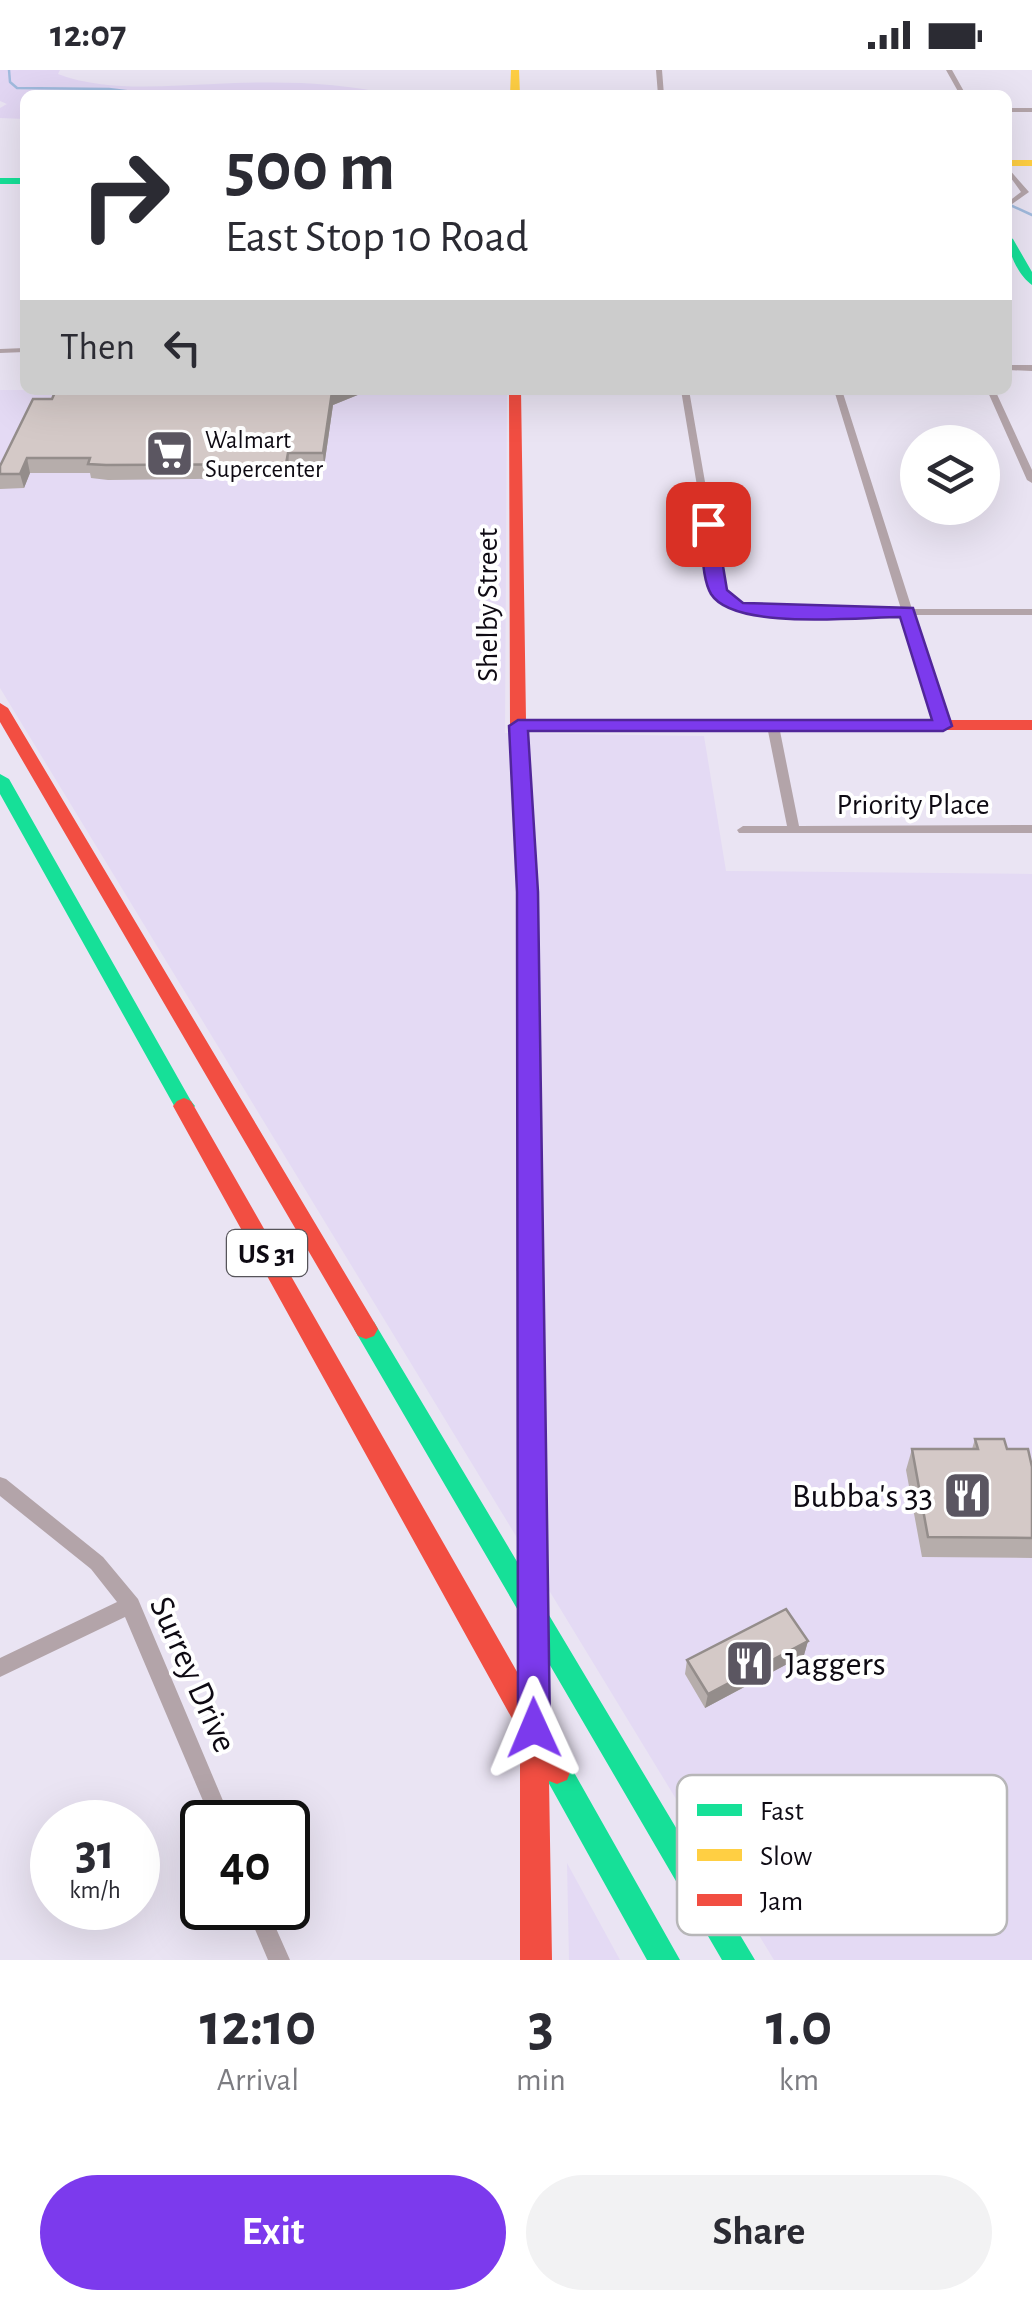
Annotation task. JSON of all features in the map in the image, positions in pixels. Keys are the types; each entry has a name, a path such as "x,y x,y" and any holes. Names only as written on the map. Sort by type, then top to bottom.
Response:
{"street":[{"path":"1012,173 1024,191 1012,203"},
{"path":"1012,246 1031,278"},
{"name":"Shelby Street","path":"516,395 518,726 528,892 536,1960"},
{"path":"686,395 719,592 732,605 761,612 1032,612"},
{"path":"840,395 943,726"},
{"path":"993,395 1032,480"},
{"name":"US 31","path":"0,708 677,1853"},
{"path":"518,726 1032,725"},
{"name":"Priority Place","path":"773,726 794,829"},
{"name":"US 31","path":"0,779 664,1960"},
{"name":"Priority Place","path":"743,830 1032,829"},
{"name":"Surrey Drive","path":"0,1485 97,1564 131,1605 213,1800"},
{"path":"0,1668 131,1605"},
{"path":"266,1930 279,1960"},
{"name":"US 31","path":"725,1935 740,1960"}],"shaded area":[{"path":"0,70 60,70 58,74 76,80 115,86 258,82 366,90 20,90 20,119 0,118 0,108 7,104 0,101"},
{"path":"0,390 20,390 20,395 507,395 505,733 704,736 726,871 1032,874 1032,1960 774,1960 759,1935 1007,1935 1007,1775 677,1775 677,1801 0,688"},
{"path":"567,1863 620,1960 569,1960"}],"building":[{"name":"Walmart Supercenter","path":"54,395 332,395 323,453 288,453 286,464 106,465 88,464 90,458 27,458 20,474 0,474 0,466 33,399 52,399"},
{"name":"Bubba's 33","path":"975,1439 1004,1439 1007,1449 1028,1449 1032,1467 1032,1538 928,1537 912,1449 978,1449"},
{"name":"Jaggers","path":"786,1609 808,1641 708,1694 687,1660"}],"waterway":[{"path":"9,70 10,82 17,88 117,90"},
{"path":"1012,206 1032,215"}],"traffic: fast":[{"path":"0,181 20,181"},
{"path":"1012,246 1032,282"},
{"path":"0,779 184,1106"},
{"path":"366,1329 677,1855"},
{"path":"557,1770 664,1960"},
{"path":"724,1935 739,1960"}],"traffic: slow":[{"path":"515,70 515,90"},
{"path":"1012,163 1032,163"},
{"path":"530,1102 534,1636"}],"traffic: jam":[{"path":"515,395 518,725 528,892 530,1102"},
{"path":"0,708 366,1329"},
{"path":"518,725 1032,725"},
{"path":"184,1106 557,1770"},
{"path":"534,1636 536,1960"}],"place":[{"name":"Walmart Supercenter","path":"170,453"},
{"name":"Bubba's 33","path":"968,1495"},
{"name":"Jaggers","path":"750,1663"}],"route":[{"path":"534,1728 528,892 518,726 943,726 907,612 761,612 738,608 719,592 708,524"}]}
